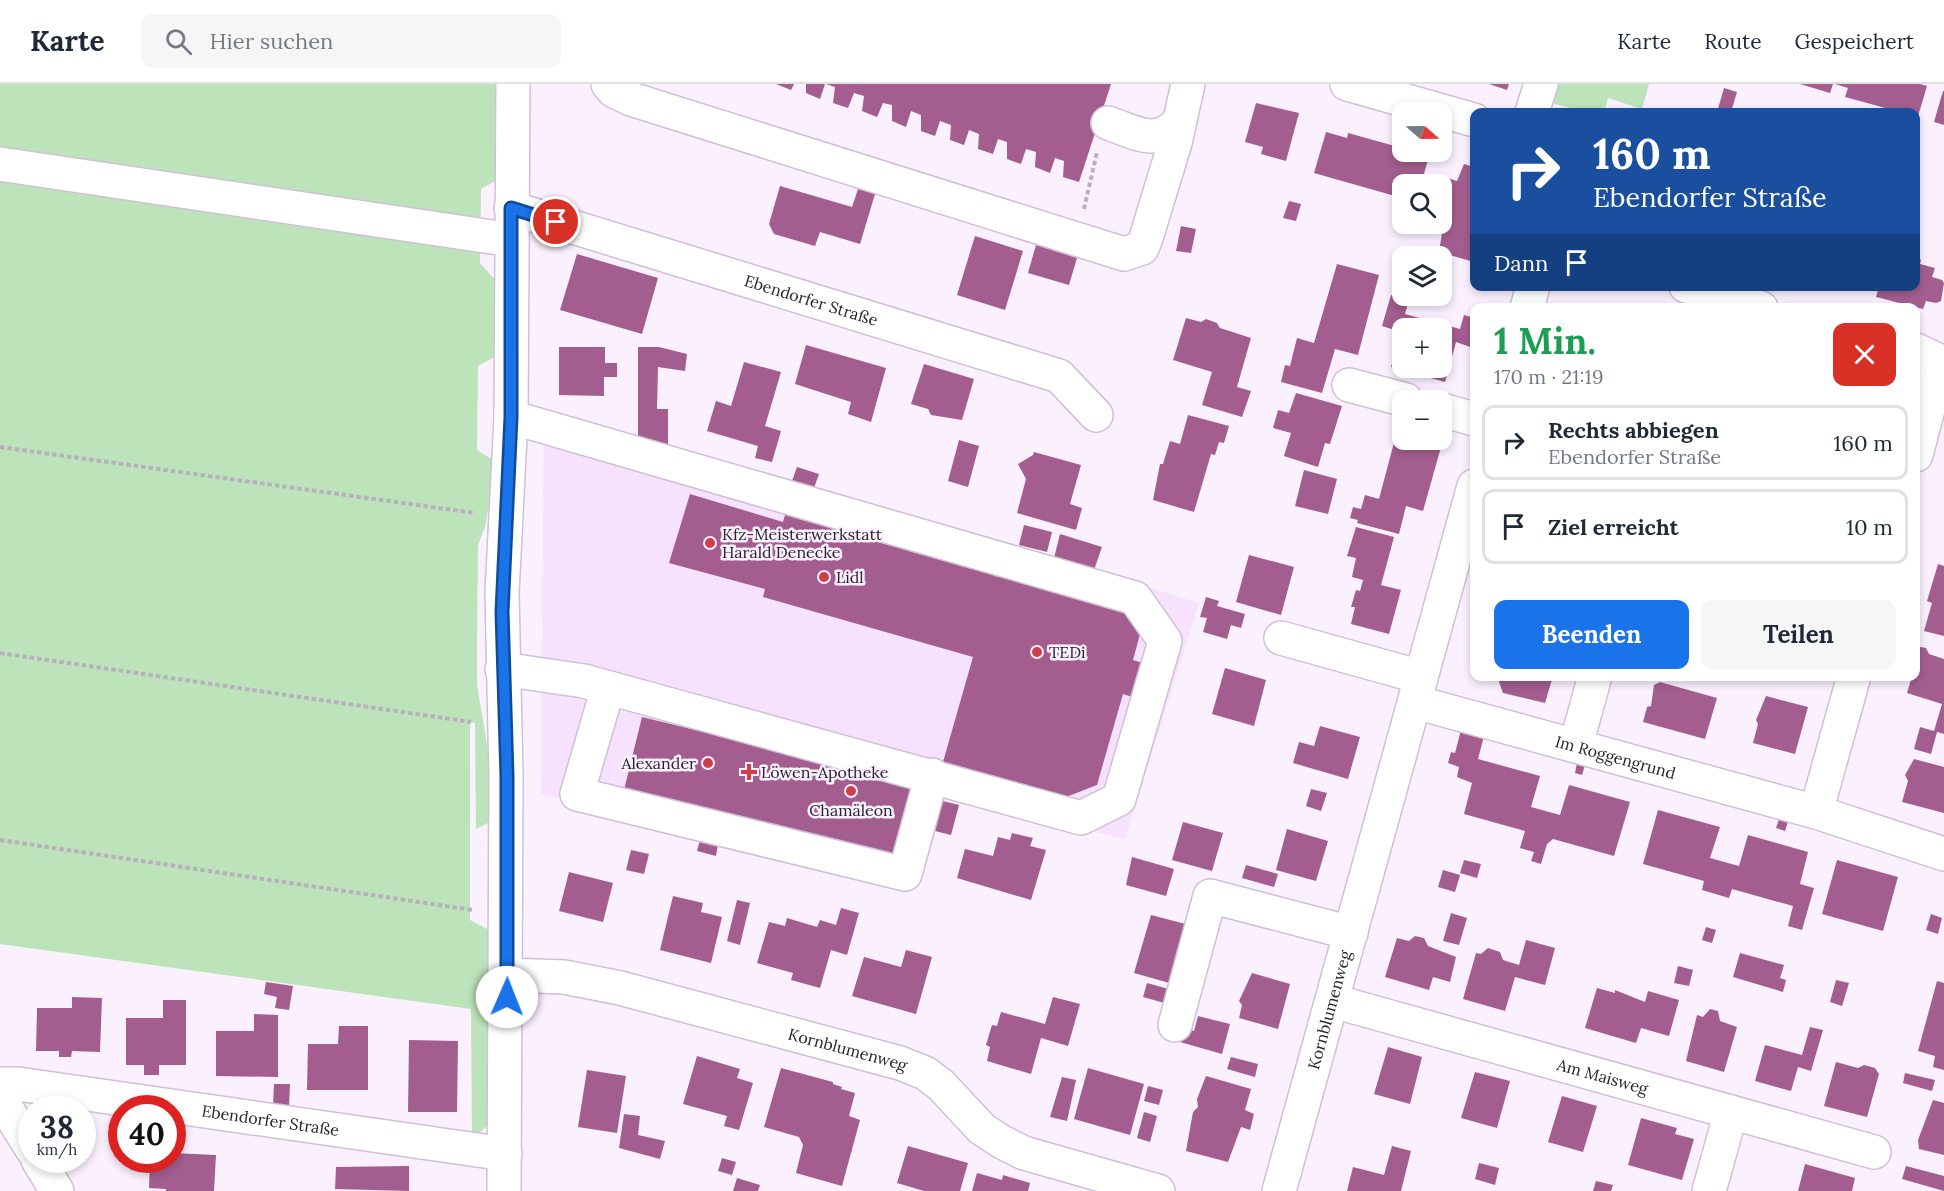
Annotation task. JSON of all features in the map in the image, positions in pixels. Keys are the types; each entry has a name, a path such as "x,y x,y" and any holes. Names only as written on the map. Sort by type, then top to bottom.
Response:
{"street":[{"path":"504,1191 507,915 502,669 511,417 513,84"},
{"path":"608,84 614,91 631,99 1124,254 1142,248 1175,143 1182,107"},
{"path":"1347,84 1470,119"},
{"path":"1533,108 1541,84"},
{"path":"1103,134 1153,137 1167,135 1182,107"},
{"name":"Ebendorfer Straße","path":"0,164 512,224 1059,376 1096,415"},
{"path":"1696,295 1736,303"},
{"path":"1920,352 1935,359 1937,374 1935,423 1920,448"},
{"path":"1349,385 1392,396"},
{"path":"1452,413 1470,418"},
{"path":"502,669 584,681 932,775 973,789 1080,818 1119,799 1166,641 1135,598 511,417"},
{"name":"Kornblumenweg","path":"1279,1191 1470,500"},
{"path":"1281,638 1418,689"},
{"path":"1575,745 1594,681"},
{"path":"1816,812 1853,681"},
{"path":"608,688 577,794 906,874 932,775"},
{"name":"Im Roggengrund","path":"1418,689 1575,745 1816,812 1944,854"},
{"name":"Kornblumenweg","path":"1175,1025 1210,896 1351,933"},
{"name":"Kornblumenweg","path":"507,975 564,977 620,988 900,1063 925,1073 940,1085 982,1129 1002,1142 1024,1153 1149,1190"},
{"name":"Am Maisweg","path":"1333,1001 1874,1152"},
{"name":"Ebendorfer Straße","path":"0,1084 18,1084 505,1154"},
{"path":"0,1098 18,1127"},
{"path":"1709,1191 1731,1112"},
{"path":"46,1173 57,1191"}],"path":[{"path":"1079,241 1103,134"},
{"path":"0,447 506,519"},
{"path":"0,653 470,721 505,729"},
{"path":"0,840 507,915"}],"shaded area":[{"path":"544,413 1094,570 1199,603 1125,839 936,792 910,883 541,794"}],"green space":[{"path":"0,84 498,84 497,180 481,189 480,263 496,281 496,356 478,366 477,450 496,462 485,527 478,545 477,685 493,779 492,821 476,829 475,723 470,722 470,920 491,931 491,1122 478,1134 472,1134 471,1009 0,944"},
{"path":"1557,84 1649,84 1642,108 1608,98 1605,108 1570,108 1552,103"}],"building":[{"path":"776,84 794,84 791,90"},
{"path":"806,84 825,84 820,99 806,93"},
{"path":"826,84 1111,84 1079,182 1063,177 1064,161 1055,158 1050,173 1035,167 1036,152 1026,149 1021,164 1007,159 1007,142 998,139 993,154 978,149 979,134 969,130 964,145 950,140 951,125 940,121 935,136 921,131 921,115 911,111 906,127 892,121 892,105 883,103 877,117 862,111 864,96 854,93 848,108 833,103 835,87"},
{"path":"1489,84 1509,84 1507,90"},
{"path":"1800,84 1833,84 1830,93"},
{"path":"1835,84 1920,84 1927,86 1920,110 1885,108 1845,97 1848,88"},
{"path":"1724,88 1737,92 1732,108 1718,108"},
{"path":"1944,91 1944,125 1934,122"},
{"path":"1256,103 1299,113 1286,161 1261,154 1263,147 1245,142"},
{"path":"1326,132 1347,138 1348,133 1392,145 1392,162 1427,162 1424,174 1392,174 1392,195 1314,173"},
{"path":"1464,164 1470,166 1470,261 1452,256 1452,246 1440,246 1442,234 1452,234 1452,179 1457,181"},
{"path":"780,186 852,207 858,189 875,194 860,244 820,232 815,246 774,234 769,224"},
{"path":"1289,201 1301,204 1296,221 1283,218"},
{"path":"1181,226 1196,229 1191,253 1176,251"},
{"path":"975,236 1023,251 1005,310 957,295"},
{"path":"1036,245 1077,258 1069,285 1028,273"},
{"path":"577,254 658,278 642,334 560,310"},
{"path":"1337,264 1379,275 1358,355 1335,349 1322,393 1281,382 1285,365 1290,366 1297,338 1314,343"},
{"path":"1920,264 1935,268 1932,277 1944,283 1941,301 1936,303 1926,301 1923,309 1920,308 1920,303 1900,303 1876,297 1878,291 1920,291"},
{"path":"1391,295 1392,306 1407,306 1405,314 1420,318 1392,318 1392,329 1382,326"},
{"path":"1464,315 1470,317 1470,347 1456,342 1452,357 1452,327 1460,329"},
{"path":"1186,318 1201,322 1206,319 1217,323 1220,328 1251,338 1237,387 1251,391 1242,417 1202,405 1212,372 1173,360"},
{"path":"806,345 886,368 871,422 848,414 851,402 795,384"},
{"path":"559,347 605,347 605,363 617,363 617,377 604,377 604,396 559,395"},
{"path":"638,347 659,347 687,354 685,371 658,367 657,409 668,409 668,448 638,440"},
{"path":"744,362 781,372 765,426 781,431 772,462 755,458 758,446 707,431 716,401 731,406"},
{"path":"924,364 974,379 962,420 931,415 928,409 911,404"},
{"path":"1431,378 1446,378 1445,382"},
{"path":"1296,393 1342,406 1330,444 1325,443 1318,467 1284,456 1291,433 1273,428 1278,410 1289,413"},
{"path":"1188,415 1229,426 1224,443 1219,442 1215,455 1211,454 1194,512 1153,500 1160,464 1163,464 1170,441 1180,444"},
{"path":"959,440 979,446 968,487 948,481"},
{"path":"1392,450 1440,450 1423,511 1406,506 1399,534 1357,523 1358,520 1350,518 1353,507 1361,509 1365,495 1379,499"},
{"path":"1034,452 1081,465 1070,504 1082,508 1076,530 1017,513 1026,479 1018,464"},
{"path":"797,467 819,474 814,488 792,481"},
{"path":"1304,470 1337,479 1328,514 1295,506"},
{"path":"690,494 783,522 785,515 964,567 968,555 996,563 993,575 997,577 1000,570 1120,605 1140,634 1133,660 1149,665 1139,699 1123,694 1097,785 1066,797 943,762 973,657 763,597 765,589 669,563"},
{"path":"1024,525 1052,532 1047,552 1019,545"},
{"path":"1356,527 1394,537 1381,585 1401,590 1389,634 1351,624 1355,607 1351,607 1356,590 1360,591 1363,580 1352,577 1356,558 1347,556"},
{"path":"1060,534 1102,547 1094,570 1054,558"},
{"path":"1249,555 1294,567 1281,615 1236,602"},
{"path":"1938,564 1944,566 1944,636 1924,631 1932,603 1927,601"},
{"path":"1206,597 1219,601 1217,606 1245,614 1241,628 1231,625 1227,639 1203,632 1207,618 1200,617"},
{"path":"1920,647 1926,648 1929,654 1944,659 1944,734 1937,732 1931,754 1914,749 1920,727 1934,731 1942,704 1907,693 1911,681 1920,681"},
{"path":"1225,668 1266,680 1254,726 1212,714"},
{"path":"1552,681 1545,703 1503,693 1499,682"},
{"path":"1660,682 1717,698 1705,739 1643,722 1647,707 1651,706 1654,685"},
{"path":"1766,696 1808,707 1795,754 1753,743 1758,724 1756,720"},
{"path":"642,717 922,785 902,866 622,798"},
{"path":"1320,726 1360,737 1348,779 1293,763 1299,742 1314,746"},
{"path":"1461,730 1484,736 1478,759 1540,776 1531,807 1560,815 1569,785 1630,802 1614,856 1553,839 1547,844 1541,864 1531,861 1534,852 1520,848 1525,831 1464,814 1472,783 1457,777 1459,767 1448,763 1451,752 1455,753"},
{"path":"1914,759 1944,767 1944,813 1902,802 1908,781 1905,775"},
{"path":"1577,763 1585,765 1582,775 1575,773"},
{"path":"1311,789 1327,793 1321,811 1306,806"},
{"path":"939,800 959,805 951,835 931,830"},
{"path":"1658,810 1720,827 1710,858 1739,866 1748,835 1808,852 1800,884 1814,888 1802,930 1788,926 1793,906 1732,889 1729,898 1702,890 1704,881 1643,864"},
{"path":"1779,819 1788,821 1785,831 1776,828"},
{"path":"1183,822 1223,833 1212,871 1172,860"},
{"path":"1287,829 1328,841 1316,881 1276,870"},
{"path":"1012,833 1033,838 1030,846 1046,850 1031,900 957,878 965,849 993,856 998,837 1010,840"},
{"path":"700,840 718,844 716,856 697,851"},
{"path":"631,850 649,854 644,874 626,870"},
{"path":"1132,857 1174,869 1166,896 1126,885"},
{"path":"1464,860 1481,864 1477,878 1460,873"},
{"path":"1837,860 1898,877 1883,931 1822,914"},
{"path":"1246,865 1278,874 1274,887 1242,878"},
{"path":"1443,870 1460,875 1455,892 1438,887"},
{"path":"569,872 613,883 603,922 559,911"},
{"path":"673,896 703,903 701,912 722,917 711,963 660,950"},
{"path":"737,900 750,903 740,945 727,941"},
{"path":"841,908 859,913 847,955 831,950 820,988 791,980 793,973 757,963 769,922 785,926 787,918 817,927 820,920 836,925"},
{"path":"1451,913 1467,918 1459,945 1443,941"},
{"path":"1931,914 1942,918 1938,934 1926,930"},
{"path":"1151,915 1197,927 1180,986 1134,973"},
{"path":"1706,927 1716,930 1712,943 1702,940"},
{"path":"1415,936 1424,938 1428,946 1456,957 1450,982 1433,977 1429,990 1385,977 1397,938 1409,941"},
{"path":"1526,940 1555,948 1545,985 1515,977 1505,1011 1463,999 1476,953 1481,954 1488,948 1500,952 1503,960 1519,965"},
{"path":"906,950 932,957 916,1014 852,996 864,957 901,967"},
{"path":"1740,953 1784,965 1780,978 1786,980 1783,992 1733,977"},
{"path":"1678,966 1693,970 1689,986 1674,983"},
{"path":"1252,973 1290,984 1278,1029 1239,1018 1242,1005 1239,1001"},
{"path":"1836,980 1849,983 1842,1006 1830,1002"},
{"path":"1937,981 1944,983 1944,1070 1933,1067 1935,1056 1918,1051"},
{"path":"266,982 293,986 289,1010 275,1008 277,997 264,994"},
{"path":"1147,983 1172,990 1168,1004 1143,997"},
{"path":"1597,988 1615,993 1615,990 1645,1002 1648,991 1679,1000 1669,1036 1641,1028 1636,1043 1585,1028"},
{"path":"72,997 102,998 100,1052 72,1051 71,1057 59,1057 59,1051 36,1051 37,1008 72,1008"},
{"path":"1053,997 1080,1004 1068,1046 1041,1038 1031,1074 987,1061 990,1047 986,1045 992,1025 997,1026 1001,1012 1045,1024"},
{"path":"163,1000 186,1000 186,1065 159,1065 159,1075 144,1075 144,1065 126,1065 126,1018 163,1018"},
{"path":"1710,1009 1718,1011 1720,1021 1737,1027 1724,1072 1686,1061 1697,1015 1703,1017"},
{"path":"254,1014 278,1015 278,1077 216,1076 216,1031 254,1031"},
{"path":"1198,1016 1230,1024 1222,1054 1180,1042 1184,1028 1194,1031"},
{"path":"339,1026 368,1026 368,1090 307,1090 308,1044 338,1044"},
{"path":"1810,1027 1823,1030 1811,1071 1798,1067 1791,1091 1755,1081 1765,1045 1802,1055"},
{"path":"409,1040 458,1041 457,1112 408,1112"},
{"path":"1388,1047 1422,1057 1410,1104 1374,1094"},
{"path":"697,1056 740,1069 737,1078 753,1083 739,1130 724,1126 727,1116 683,1104"},
{"path":"1231,1057 1258,1064 1255,1077 1227,1069"},
{"path":"1836,1062 1858,1068 1864,1065 1875,1068 1879,1074 1867,1117 1824,1106"},
{"path":"781,1068 833,1082 842,1087 841,1089 855,1093 849,1116 860,1120 842,1186 796,1173 803,1145 799,1137 764,1127"},
{"path":"1088,1068 1144,1084 1130,1135 1074,1119"},
{"path":"587,1070 626,1076 617,1133 578,1127"},
{"path":"1475,1072 1510,1081 1497,1128 1461,1118"},
{"path":"1905,1073 1935,1080 1932,1091 1903,1083"},
{"path":"1206,1076 1251,1089 1245,1110 1254,1114 1250,1130 1241,1127 1228,1162 1186,1151 1193,1112 1198,1107 1197,1099"},
{"path":"1062,1077 1076,1080 1067,1121 1050,1117"},
{"path":"274,1084 290,1084 289,1108 273,1107"},
{"path":"1148,1086 1163,1090 1159,1105 1144,1101"},
{"path":"1562,1096 1597,1106 1583,1152 1548,1142"},
{"path":"1933,1100 1944,1103 1944,1155 1919,1149 1918,1140"},
{"path":"1144,1112 1157,1116 1150,1142 1137,1138"},
{"path":"624,1114 640,1116 638,1135 665,1141 660,1159 619,1148"},
{"path":"1641,1118 1677,1128 1675,1134 1694,1139 1682,1180 1628,1165"},
{"path":"908,1146 968,1163 960,1191 924,1191 897,1183"},
{"path":"1392,1146 1411,1151 1401,1191 1347,1191 1353,1167 1384,1175"},
{"path":"186,1154 216,1155 214,1191 166,1191 166,1189 149,1188 150,1173 186,1173"},
{"path":"722,1158 736,1162 732,1175 718,1171"},
{"path":"1479,1163 1499,1168 1495,1185 1475,1179"},
{"path":"1805,1164 1855,1178 1852,1191 1798,1191"},
{"path":"409,1166 409,1191 335,1189 336,1167"},
{"path":"1906,1166 1944,1176 1944,1191 1902,1179"},
{"path":"977,1173 1002,1180 1003,1175 1030,1183 1028,1191 972,1191"},
{"path":"737,1178 760,1185 758,1191 733,1191"},
{"path":"1596,1181 1613,1185 1611,1191 1593,1191"}],"place":[{"name":"Kfz-Meisterwerkstatt Harald Denecke","path":"710,543"},
{"name":"Lidl","path":"824,577"},
{"name":"TEDi","path":"1037,652"},
{"name":"Alexander","path":"708,763"},
{"name":"Löwen-Apotheke","path":"749,772"},
{"name":"Chamäleon","path":"851,791"}],"route":[{"path":"507,997 507,776 502,669 502,593 511,417 511,208 556,222"}]}
